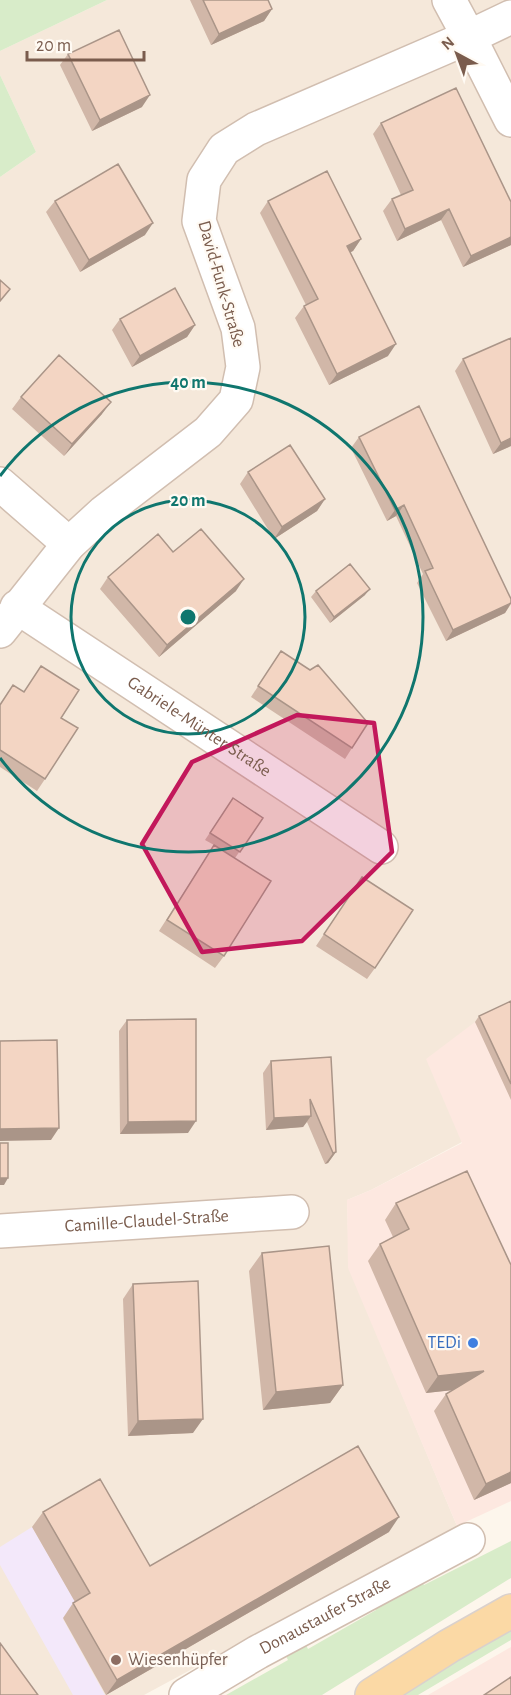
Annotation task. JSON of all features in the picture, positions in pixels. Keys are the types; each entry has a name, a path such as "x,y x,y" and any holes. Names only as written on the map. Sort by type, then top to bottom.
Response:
{"main road":[{"path":"372,1695 449,1646 511,1611"}],"street":[{"path":"449,0 511,120"},
{"name":"David-Funk-Straße","path":"9,619 69,544 104,512 208,432 236,400 243,368 237,328 199,221 204,180 224,150 256,129 511,17"},
{"path":"0,484 69,544"},
{"name":"Gabriele-Münter-Straße","path":"9,619 381,847"},
{"name":"Camille-Claudel-Straße","path":"0,1232 292,1212"},
{"name":"Donaustaufer Straße","path":"186,1695 258,1652 468,1540"}],"highlighted area":[{"path":"297,715 374,723 392,852 302,941 202,952 142,844 192,762"}],"shaded area":[{"path":"107,0 511,0 511,1005 462,1142 371,1190 347,1200 349,1268 457,1526 144,1695 0,1695 0,177 36,152 0,75 0,51"},
{"path":"511,1005 511,1501 457,1526 348,1268 347,1200 462,1143 426,1059 475,1022"},
{"path":"32,1527 79,1608 63,1619 105,1695 73,1695 0,1565 0,1547"},
{"path":"511,1647 511,1695 428,1695 454,1680"}],"green space":[{"path":"0,0 107,0 0,51"},
{"path":"0,75 36,152 0,177"},
{"path":"511,1541 511,1578 322,1695 226,1695 288,1660 282,1648 301,1635 308,1649 376,1610 372,1599 417,1574 424,1585"},
{"path":"511,1628 511,1640 418,1695 397,1695"}],"building":[{"path":"203,0 268,0 272,9 219,34"},
{"path":"119,30 150,95 100,120 68,54"},
{"path":"456,88 511,202 511,237 471,256 449,209 405,229 392,199 413,190 381,123"},
{"path":"118,164 153,223 89,260 55,201"},
{"path":"327,171 361,239 347,246 396,344 337,374 304,306 318,299 268,201"},
{"path":"0,280 10,289 0,301"},
{"path":"175,288 195,325 140,356 120,319"},
{"path":"511,338 511,438 501,443 463,359"},
{"path":"59,355 111,402 72,444 21,397"},
{"path":"419,406 511,599 511,603 453,630 425,571 433,568 404,505 395,510 359,437"},
{"path":"290,445 325,499 282,527 248,472"},
{"path":"201,529 244,579 167,645 108,577 158,534 173,552"},
{"path":"350,564 370,589 334,617 316,591"},
{"path":"281,651 310,670 318,665 368,723 352,748 258,686"},
{"path":"41,666 79,690 61,718 78,728 45,779 0,750 0,705 13,685 24,692"},
{"path":"233,798 263,818 240,852 210,833"},
{"path":"214,845 271,881 224,956 167,920"},
{"path":"362,877 413,910 375,968 324,934"},
{"path":"511,1001 511,1084 479,1016"},
{"path":"196,1019 196,1121 128,1122 127,1020"},
{"path":"57,1040 59,1128 0,1129 0,1041"},
{"path":"331,1057 336,1152 333,1153 310,1099 311,1116 274,1118 271,1061"},
{"path":"0,1143 8,1143 8,1178 0,1178"},
{"path":"467,1171 511,1265 511,1472 486,1484 446,1394 484,1371 438,1376 380,1244 409,1229 396,1203"},
{"path":"329,1246 343,1385 276,1392 262,1253"},
{"path":"198,1281 203,1419 138,1421 133,1284"},
{"path":"358,1446 399,1517 117,1680 73,1603 90,1593 43,1512 100,1479 150,1566"},
{"path":"0,1643 38,1695 0,1695"},
{"path":"511,1677 511,1695 484,1695"}],"place":[{"name":"TEDi","path":"473,1343"},
{"name":"Wiesenhüpfer","path":"116,1660"}]}
